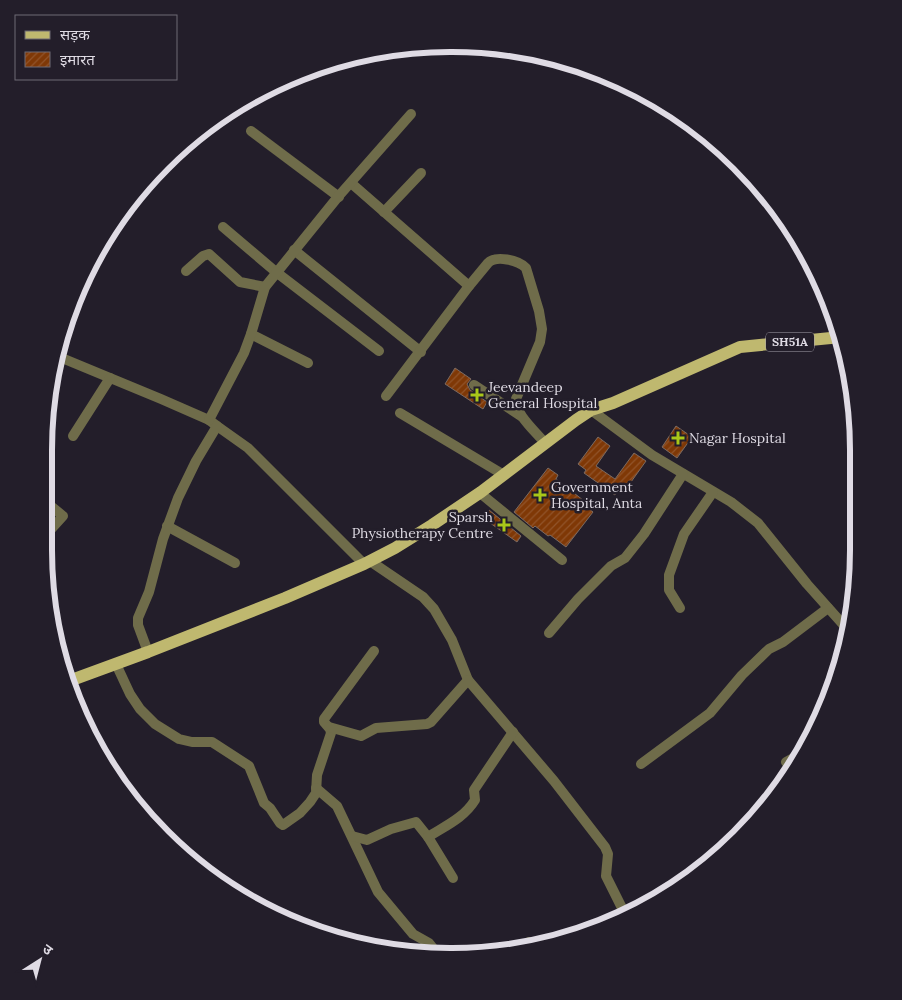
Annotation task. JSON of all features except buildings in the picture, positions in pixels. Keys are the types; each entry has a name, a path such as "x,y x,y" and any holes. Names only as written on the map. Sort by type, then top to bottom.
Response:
{"main road":[{"name":"SH51A","path":"75,679 285,598 367,563 417,535 480,493 591,410 613,403 740,347 832,337"}],"street":[{"path":"148,652 137,621 152,584 167,526 186,480 202,450 251,334 264,287 338,197 411,114"},
{"path":"251,131 338,197"},
{"path":"384,212 420,173"},
{"path":"351,183 469,286"},
{"path":"223,227 276,272 379,351"},
{"path":"294,250 420,352"},
{"path":"186,271 203,256 209,254 240,282 264,287"},
{"path":"386,396 488,263 494,259 518,263 526,268 542,327 540,342 516,399 516,406 545,443"},
{"path":"251,334 308,362"},
{"path":"64,358 213,423 248,448 367,563 423,597 434,609 452,640 468,680 554,781 605,847 608,854 606,878 622,908"},
{"path":"73,436 110,378"},
{"path":"474,386 522,416"},
{"path":"591,410 652,455 739,508 758,523 842,624"},
{"path":"400,413 504,475"},
{"path":"549,633 578,599 611,566 625,558 644,534 683,474"},
{"path":"680,608 669,590 670,575 684,534 713,492"},
{"path":"480,493 562,560"},
{"path":"52,507 63,516 52,528"},
{"path":"167,526 235,563"},
{"path":"642,764 710,713 742,676 769,649 784,642 828,608"},
{"path":"116,664 130,694 140,709 155,724 179,738 192,742 212,742 249,766 264,802 281,824 284,824 300,813 310,802 316,788 317,775 331,733 324,723 324,719 374,651"},
{"path":"329,728 361,736 376,728 427,724 431,722 468,680"},
{"path":"428,837 462,816 472,805 475,799 474,790 513,732"},
{"path":"316,788 334,803 352,836 378,892 413,934 429,943 432,947"},
{"path":"352,836 368,840 414,822 418,824 428,837 453,878"}],"place":[{"name":"Jeevandeep General Hospital","path":"477,395"},
{"name":"Nagar Hospital","path":"678,438"},
{"name":"Government Hospital, Anta","path":"540,495"},
{"name":"Sparsh Physiotherapy Centre","path":"504,525"}]}
